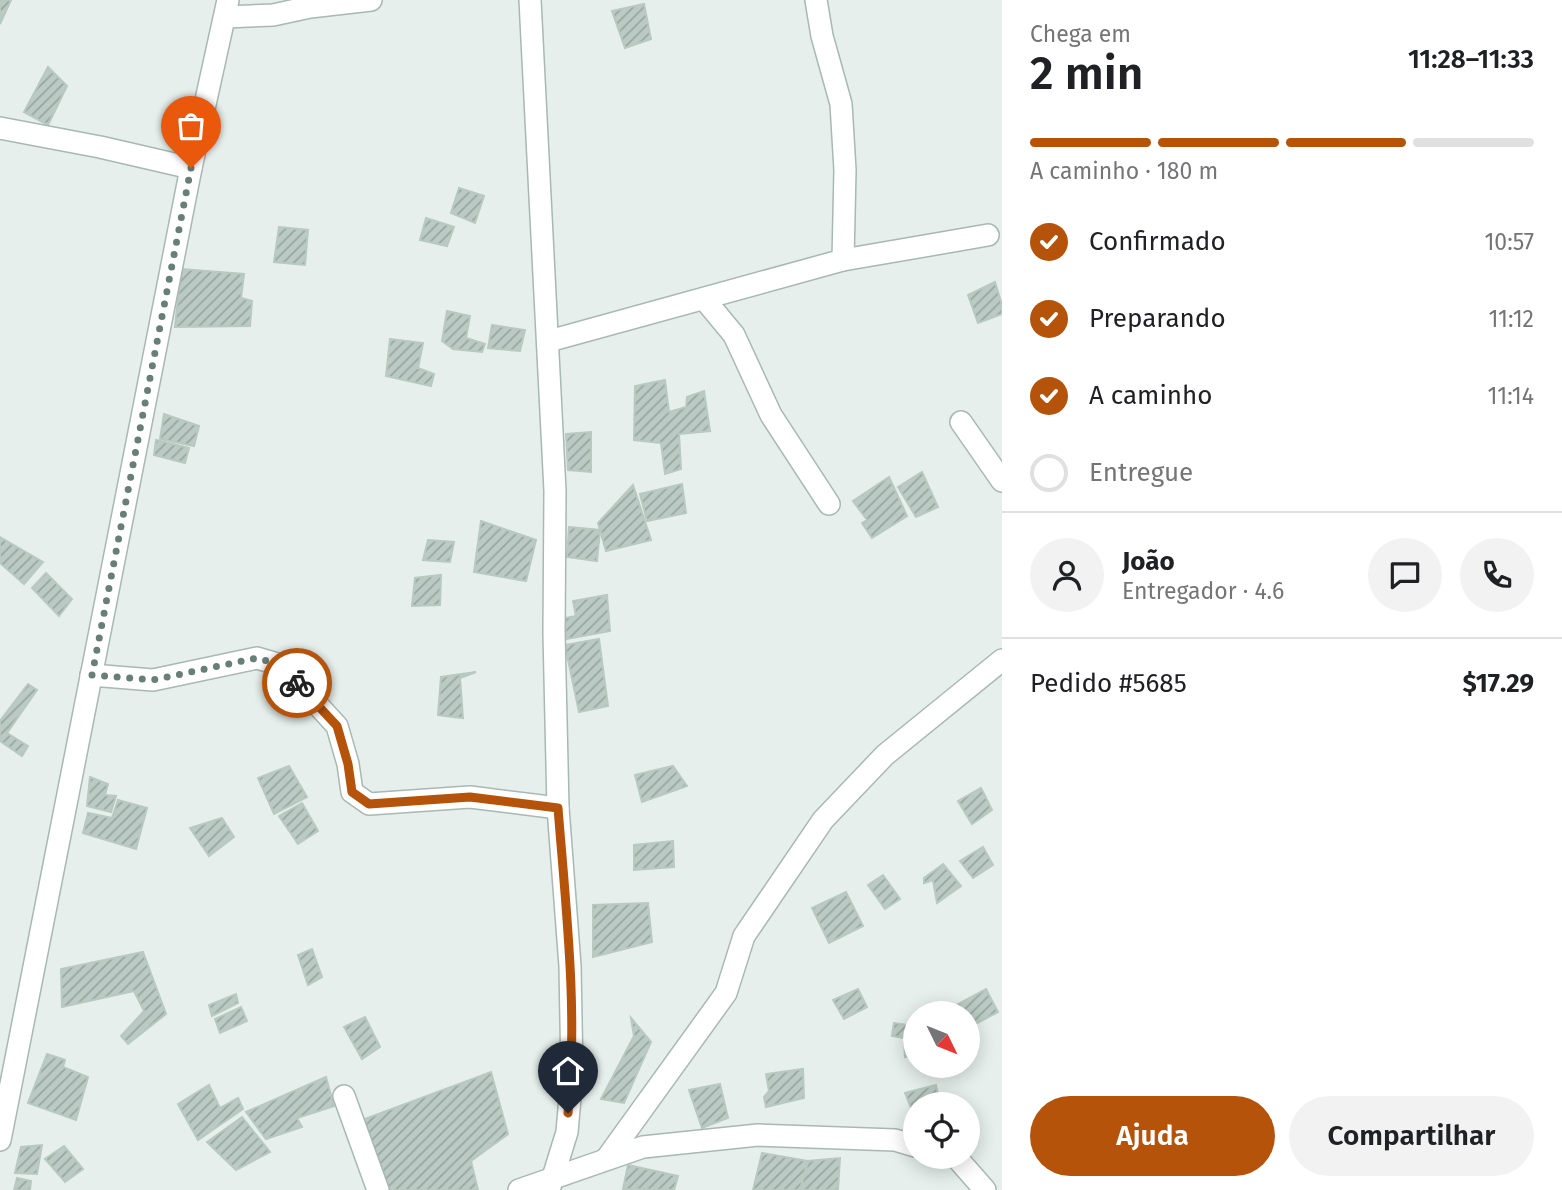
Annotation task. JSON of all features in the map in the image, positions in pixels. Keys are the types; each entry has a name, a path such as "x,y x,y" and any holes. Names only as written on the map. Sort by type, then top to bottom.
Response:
{"street":[{"path":"0,1140 191,168 227,9 273,15 310,7 371,0"},
{"path":"530,0 555,491 554,633 558,808 570,966 572,1075 563,1182"},
{"path":"816,0 822,36 841,104 845,170 844,261"},
{"path":"0,128 191,168"},
{"path":"549,341 844,261 988,235"},
{"path":"705,299 734,335 771,415 829,504"},
{"path":"961,422 1002,481"},
{"path":"92,675 153,680 257,658 281,665 337,726 348,764 352,792 369,804 470,797 558,808"},
{"path":"607,1158 726,993 744,936 823,820 885,755 1002,660"},
{"path":"344,1096 378,1190"},
{"path":"519,1190 563,1182 607,1158 643,1147 758,1135 903,1142"},
{"path":"967,1169 985,1190"}],"building":[{"path":"0,0 11,0 0,24"},
{"path":"644,4 651,39 625,48 612,11"},
{"path":"48,67 67,86 48,125 24,112"},
{"path":"459,188 484,196 475,223 451,213"},
{"path":"426,218 454,227 447,246 420,240"},
{"path":"279,227 308,230 305,265 274,262"},
{"path":"181,269 244,274 241,298 252,301 250,326 175,327"},
{"path":"995,282 1002,314 978,323 968,295"},
{"path":"447,311 470,316 466,338 485,344 482,352 453,349 442,341"},
{"path":"492,325 525,330 520,351 488,348"},
{"path":"390,339 423,343 418,368 434,374 431,386 386,376"},
{"path":"665,380 669,412 686,407 687,397 704,391 710,431 679,434 681,469 665,474 661,443 634,440 635,386"},
{"path":"164,414 199,426 194,446 160,439"},
{"path":"591,432 591,472 568,470 566,434"},
{"path":"156,440 189,448 185,463 154,455"},
{"path":"922,472 938,507 916,517 898,487"},
{"path":"889,477 907,516 872,538 862,523 867,520 853,501"},
{"path":"682,484 686,513 647,521 640,494"},
{"path":"633,485 651,540 606,551 598,523"},
{"path":"481,521 536,540 526,581 474,572"},
{"path":"569,527 600,530 597,561 567,557"},
{"path":"0,537 43,562 24,584 0,563"},
{"path":"428,540 454,542 450,562 423,560"},
{"path":"46,573 72,599 59,616 32,588"},
{"path":"441,575 440,605 412,606 415,578"},
{"path":"607,595 610,631 566,639 565,618 576,616 573,601"},
{"path":"599,639 608,706 579,712 565,645"},
{"path":"476,672 460,678 463,718 438,715 441,677"},
{"path":"28,684 37,690 7,733 28,746 22,756 0,741 0,721"},
{"path":"289,766 307,797 274,814 258,778"},
{"path":"673,766 687,786 642,802 635,775"},
{"path":"90,777 108,784 105,795 116,796 111,812 87,806"},
{"path":"981,788 992,810 972,824 958,801"},
{"path":"118,800 147,808 136,849 83,833 88,813 112,818"},
{"path":"302,803 318,831 298,844 279,816"},
{"path":"222,818 234,837 209,856 190,828"},
{"path":"673,841 674,867 634,870 634,845"},
{"path":"983,847 993,865 973,878 960,861"},
{"path":"943,864 961,886 937,903 933,880 924,883 924,878"},
{"path":"883,875 900,899 885,909 868,885"},
{"path":"846,892 863,926 829,943 812,908"},
{"path":"648,903 652,942 593,957 593,905"},
{"path":"312,949 322,977 308,985 298,955"},
{"path":"143,952 166,1014 128,1044 121,1036 144,1011 134,991 62,1007 61,969"},
{"path":"858,989 867,1007 844,1019 833,1000"},
{"path":"986,989 998,1012 980,1022 980,1001 964,1001"},
{"path":"236,994 238,1003 212,1016 209,1005"},
{"path":"241,1007 247,1021 220,1033 215,1019"},
{"path":"365,1017 380,1047 362,1059 344,1027"},
{"path":"631,1018 651,1042 624,1103 601,1099 634,1036"},
{"path":"894,1023 903,1024 903,1038 892,1036"},
{"path":"47,1054 65,1060 63,1067 88,1077 76,1120 28,1103"},
{"path":"803,1069 804,1098 766,1107 764,1097 769,1091 766,1074"},
{"path":"491,1072 508,1134 471,1161 478,1190 390,1190 354,1123"},
{"path":"326,1077 334,1106 297,1118 302,1127 266,1139 246,1112"},
{"path":"720,1084 728,1118 702,1128 689,1090"},
{"path":"209,1085 220,1108 238,1098 243,1109 198,1140 178,1104"},
{"path":"936,1085 937,1092 909,1092"},
{"path":"242,1117 270,1152 236,1170 207,1142"},
{"path":"42,1145 37,1174 15,1173 21,1147"},
{"path":"64,1146 83,1169 65,1182 45,1159"},
{"path":"762,1153 808,1161 800,1190 753,1190"},
{"path":"840,1158 838,1190 800,1190 808,1161"},
{"path":"628,1165 678,1176 674,1190 623,1189"},
{"path":"17,1178 31,1181 30,1190 14,1190"}],"way so far":[{"path":"191,168 92,675 153,680 257,658 281,665 297,683"}],"route":[{"path":"297,683 337,726 348,764 352,792 369,804 470,797 558,808 570,966 572,1075 568,1113"}]}
